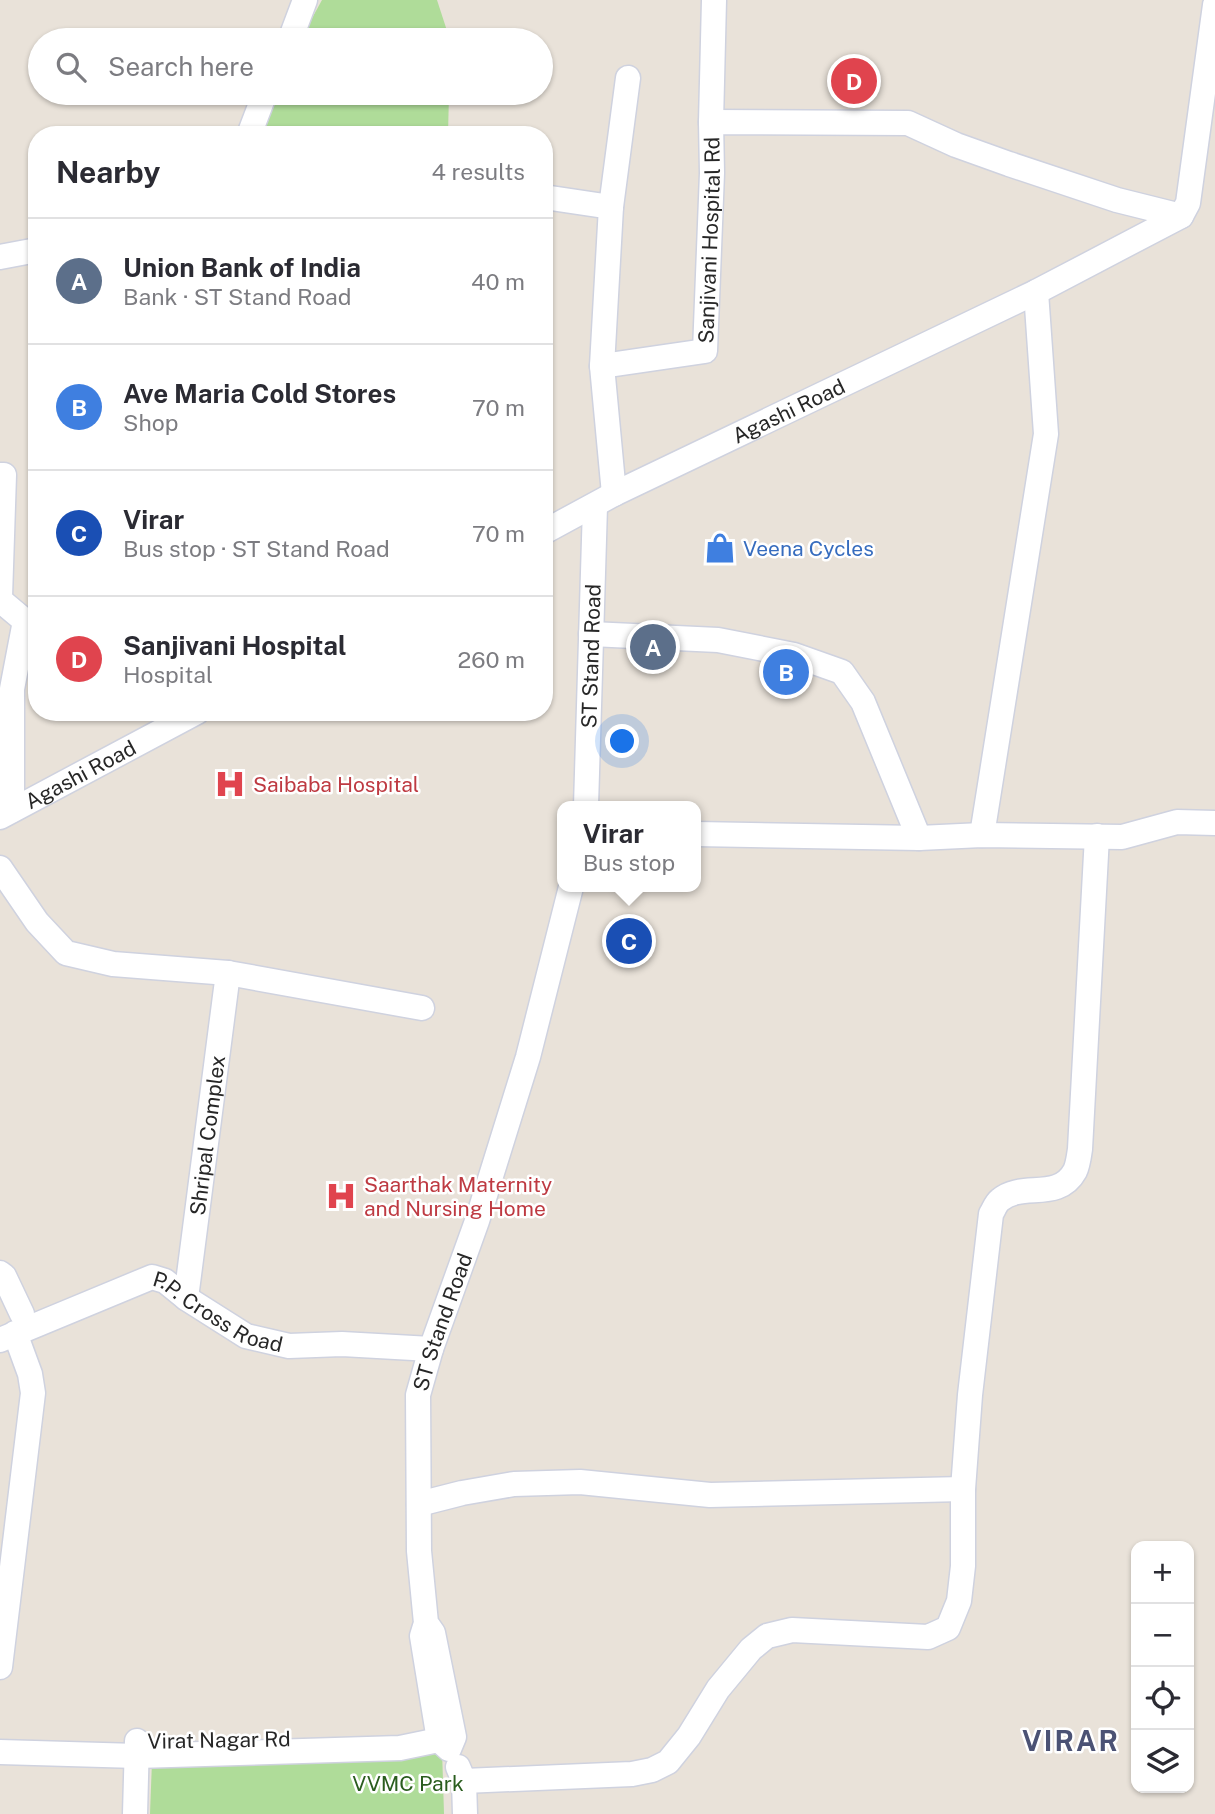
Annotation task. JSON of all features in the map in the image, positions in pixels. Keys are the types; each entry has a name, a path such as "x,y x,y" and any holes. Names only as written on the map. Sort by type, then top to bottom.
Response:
{"street":[{"path":"294,28 305,0"},
{"path":"714,0 716,122 908,123 956,145 1009,164 1117,200 1181,216 1188,203 1215,5"},
{"name":"ST Stand Road","path":"586,801 591,634 604,500 602,366 611,208 628,78"},
{"path":"252,126 260,105"},
{"name":"Sanjivani Hospital Rd","path":"602,366 705,351 716,122"},
{"path":"553,198 611,208"},
{"name":"Agashi Road","path":"553,527 604,500 1036,292 1181,216"},
{"path":"0,257 28,252"},
{"path":"982,835 1046,433 1036,292"},
{"path":"0,475 4,475 0,598 25,621 6,688 6,813"},
{"path":"591,634 718,640 794,655 842,673 863,702 919,838"},
{"name":"Agashi Road","path":"6,813 180,721"},
{"path":"701,834 919,838 982,835 1122,837 1177,822 1215,823"},
{"path":"465,1814 464,1781 632,1774 652,1770 668,1762 689,1736 718,1689 751,1649 767,1636 792,1630 928,1637 948,1628 959,1601 963,1566 963,1489 970,1395 991,1214 999,1201 1011,1194 1045,1191 1063,1185 1076,1170 1080,1149 1097,836"},
{"path":"0,868 37,922 66,953 113,964 228,973 422,1008"},
{"name":"ST Stand Road","path":"464,1781 445,1735 433,1633 426,1623 419,1551 418,1395 431,1349 477,1221 528,1057 570,892"},
{"name":"Shripal Complex","path":"186,1298 228,973"},
{"path":"0,1273 12,1329 30,1374 33,1393 0,1667"},
{"name":"P.P. Cross Road","path":"12,1329 152,1277 160,1278 246,1336 289,1346 342,1344 431,1349"},
{"path":"419,1504 514,1484 567,1482 710,1495 963,1489"},
{"name":"Virat Nagar Rd","path":"0,1737 137,1748 445,1735"},
{"path":"0,1752 137,1748 135,1814"}],"green space":[{"path":"322,0 437,0 446,28 307,28"},
{"path":"270,105 449,105 448,126 261,126"},
{"name":"VVMC Park","path":"442,1750 444,1814 150,1814 152,1761"}],"place":[{"name":"Sanjivani Hospital","path":"854,81"},
{"name":"Veena Cycles","path":"720,548"},
{"name":"Union Bank of India","path":"653,647"},
{"name":"Ave Maria Cold Stores","path":"786,672"},
{"name":"Saibaba Hospital","path":"230,784"},
{"name":"Virar","path":"629,941"},
{"name":"Saarthak Maternity and Nursing Home","path":"341,1196"}],"district":[{"name":"VIRAR","path":"1071,1740"}]}
